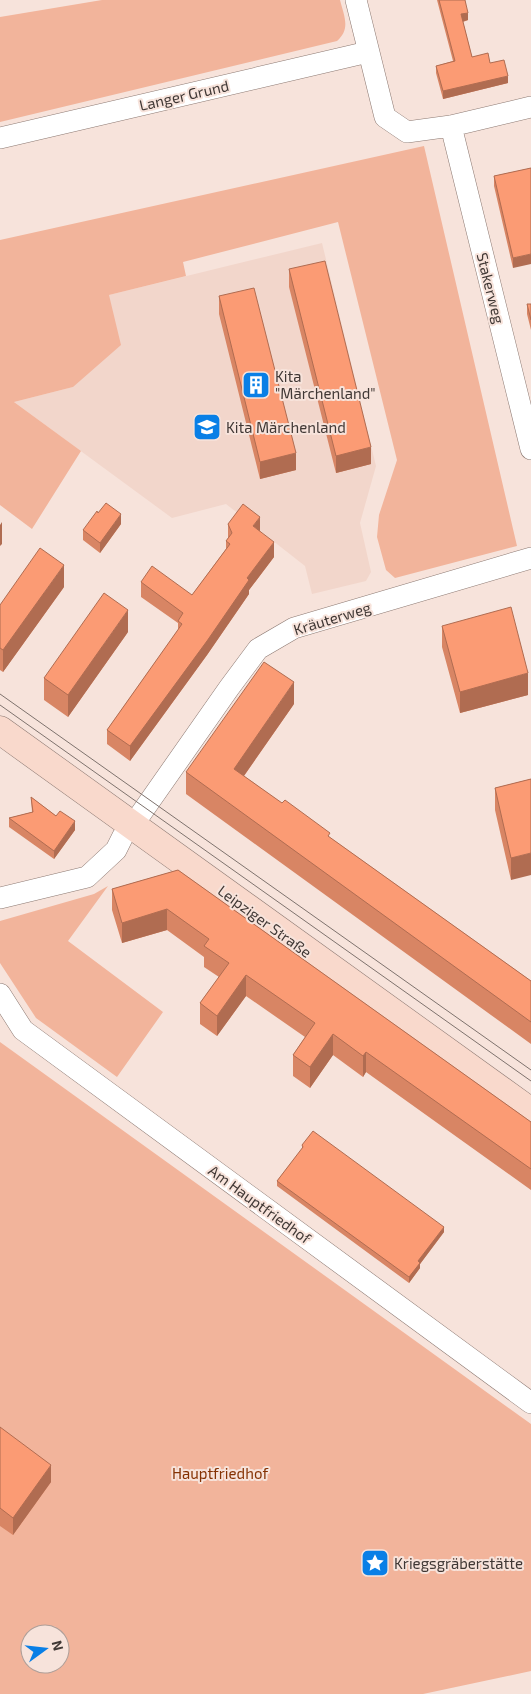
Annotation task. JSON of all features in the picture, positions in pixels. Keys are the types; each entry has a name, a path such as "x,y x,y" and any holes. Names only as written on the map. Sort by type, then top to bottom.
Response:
{"street":[{"path":"356,0 386,117 406,132 451,126 531,107"},
{"name":"Langer Grund","path":"0,138 368,52"},
{"name":"Stakerweg","path":"451,126 531,449"},
{"name":"Kräuterweg","path":"0,898 87,877 116,850 123,836 133,826 258,649 294,628 531,558"},
{"name":"Leipziger Straße","path":"0,730 531,1112"},
{"name":"Am Hauptfriedhof","path":"0,994 23,1030 531,1403"}],"shaded area":[{"name":"Kita Märchenland","path":"322,243 376,466 360,523 371,572 366,581 312,594 305,566 226,504 172,518 14,402 73,387 109,295"}],"green space":[{"path":"102,0 340,0 345,27 344,32 337,41 0,122 0,17"},
{"path":"424,146 517,546 395,578 386,570 377,537 379,515 397,460 338,222 183,262 186,276 109,295 121,345 73,387 14,402 81,451 32,529 0,505 0,240"},
{"path":"108,886 68,941 163,1012 117,1077 36,1018 0,963 0,921 94,894"},
{"name":"Hauptfriedhof","path":"0,1042 531,1424 531,1671 423,1694 0,1694"}],"building":[{"path":"439,0 465,0 468,13 461,14 472,57 488,53 490,63 504,60 508,76 443,91 436,66 455,61"},
{"path":"531,168 531,254 513,258 494,176"},
{"path":"325,261 371,447 336,456 289,269"},
{"path":"254,288 296,453 260,462 219,296"},
{"path":"527,304 531,304 531,320"},
{"path":"106,503 121,514 100,543 83,530 97,511 98,513"},
{"path":"243,504 260,517 253,526 274,542 247,578 249,580 207,641 130,746 107,730 182,624 178,621 183,613 141,582 152,566 192,595 230,544 226,541 232,533 228,524"},
{"path":"40,548 64,565 3,650 0,648 0,605"},
{"path":"104,593 128,610 68,695 44,678"},
{"path":"511,607 528,673 460,692 442,626"},
{"path":"264,662 294,682 234,769 282,803 285,800 330,833 328,836 531,981 531,1022 186,772"},
{"path":"531,779 531,853 511,858 495,788"},
{"path":"31,797 56,816 60,811 75,821 54,851 9,818 33,812"},
{"path":"178,870 531,1122 531,1169 366,1052 363,1056 333,1034 310,1067 293,1055 315,1023 246,975 217,1016 200,1003 229,963 204,946 209,939 167,909 122,923 112,889"},
{"path":"313,1131 444,1227 418,1261 420,1263 409,1277 277,1181"},
{"path":"0,1427 51,1465 13,1518 0,1508"}],"tram line":[{"path":"0,694 531,1070"},
{"path":"0,705 531,1081"}],"place":[{"name":"Kita \"Märchenland\"","path":"256,385"},
{"name":"Kita Märchenland","path":"207,427"},
{"name":"Kriegsgräberstätte","path":"375,1563"}]}
